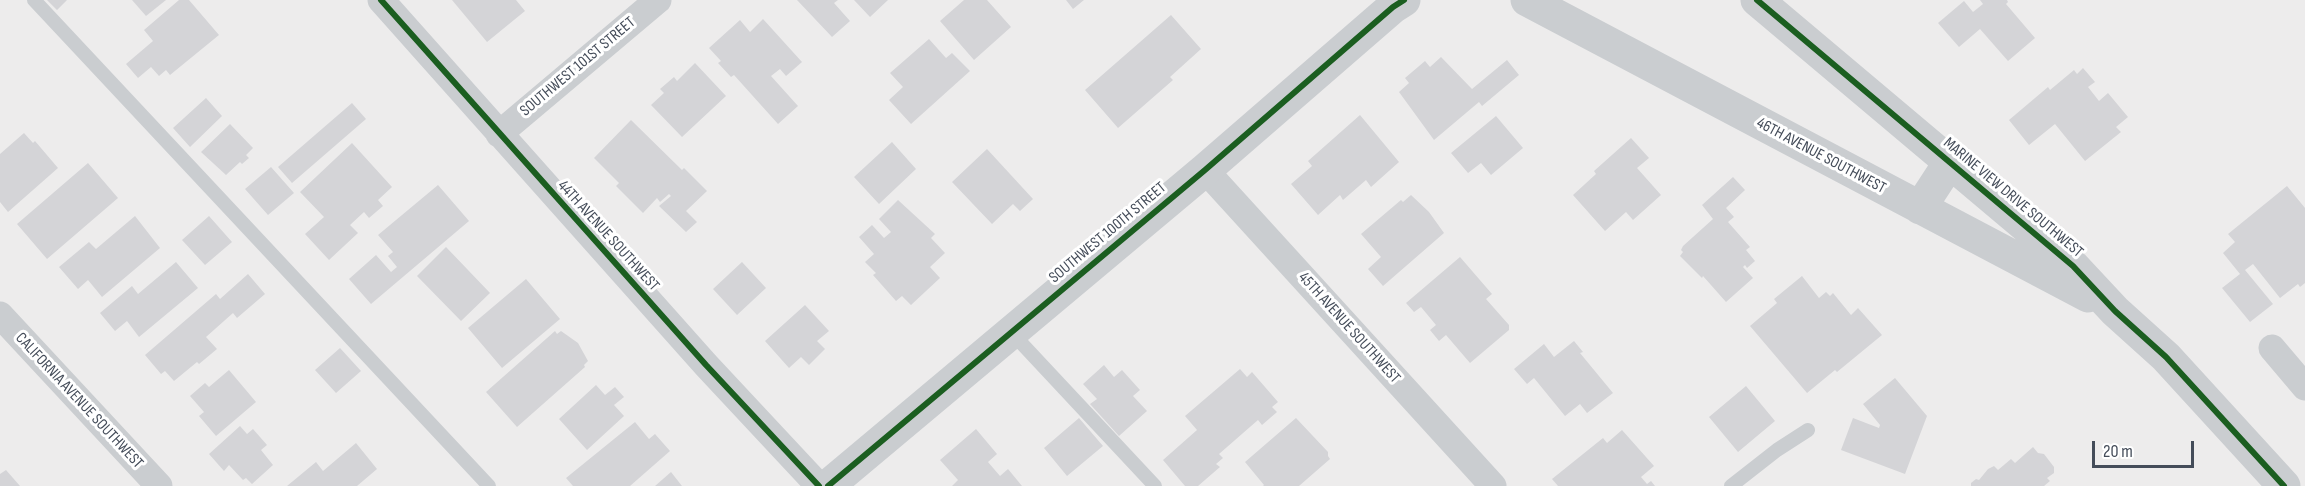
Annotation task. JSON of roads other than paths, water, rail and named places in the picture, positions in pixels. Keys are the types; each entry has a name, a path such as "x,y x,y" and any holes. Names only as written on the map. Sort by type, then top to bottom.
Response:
{"street":[{"name":"44TH AVENUE SOUTHWEST","path":"381,0 706,365 819,486"},
{"name":"SOUTHWEST 101ST STREET","path":"499,134 658,0"},
{"name":"SOUTHWEST 100TH STREET","path":"828,486 1404,0"},
{"name":"46TH AVENUE SOUTHWEST","path":"1527,0 2115,311"},
{"name":"MARINE VIEW DRIVE SOUTHWEST","path":"1757,0 2073,266 2115,311 2166,357 2284,486"},
{"path":"1920,208 1950,162"},
{"name":"45TH AVENUE SOUTHWEST","path":"1205,170 1493,486"},
{"name":"CALIFORNIA AVENUE SOUTHWEST","path":"0,315 159,486"},
{"path":"2272,348 2305,387"}],"lane":[{"path":"34,0 489,486"},
{"path":"1011,332 1155,486"},
{"path":"1731,486 1777,450 1808,430"}]}
